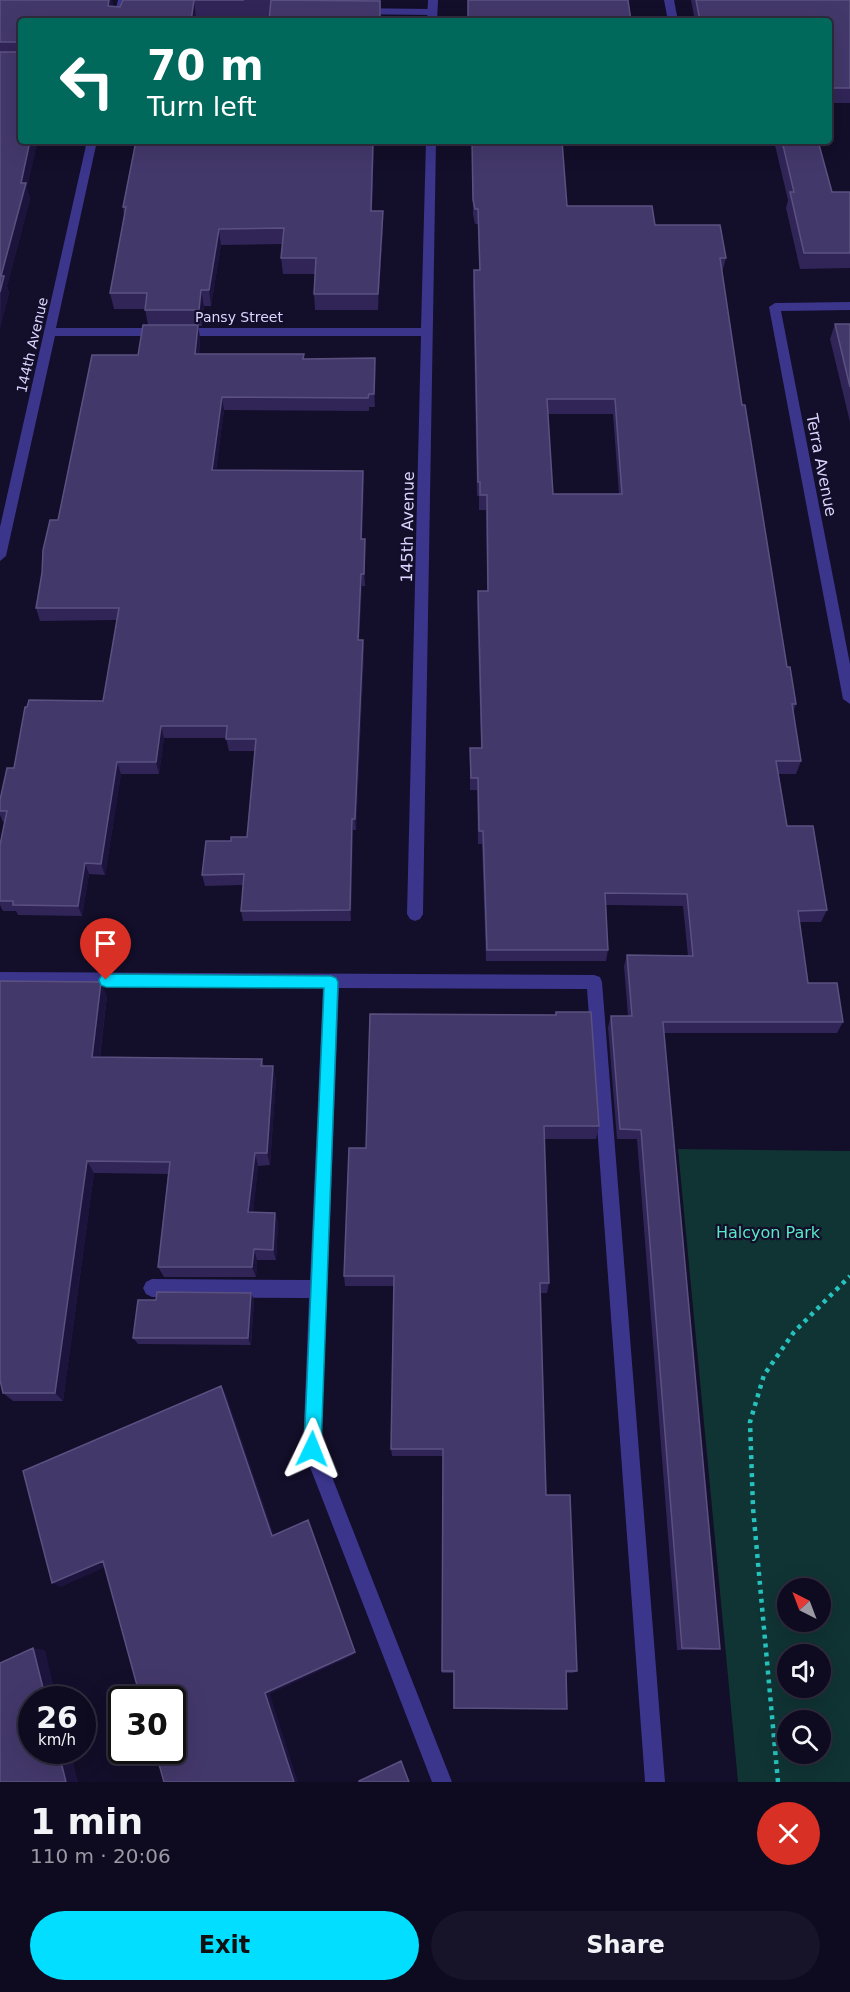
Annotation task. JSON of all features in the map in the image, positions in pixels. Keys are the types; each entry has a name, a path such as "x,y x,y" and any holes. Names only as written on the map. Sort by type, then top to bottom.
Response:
{"street":[{"path":"119,18 123,0"},
{"path":"343,0 342,11 432,16 433,0"},
{"path":"669,0 672,18"},
{"name":"144th Avenue","path":"0,556 91,144"},
{"name":"145th Avenue","path":"415,914 430,144"},
{"name":"Terra Avenue","path":"849,691 775,307 850,306"},
{"name":"Pansy Street","path":"51,332 428,332"},
{"path":"0,980 594,982 655,1782"},
{"path":"331,982 312,1449 442,1782"},
{"path":"152,1288 319,1289"}],"path":[{"path":"778,1782 753,1508 750,1422 764,1375 794,1332 850,1276"}],"green space":[{"name":"Halcyon Park","path":"678,1149 850,1151 850,1782 738,1782"}],"building":[{"path":"0,0 109,0 108,6 120,7 123,0 194,0 191,18 18,18 18,43 0,42"},
{"path":"271,0 380,1 380,18 269,18"},
{"path":"468,0 628,0 631,18 468,18"},
{"path":"696,0 850,0 850,88 832,88 832,18 699,18"},
{"path":"18,48 18,144 29,144 21,183 26,183 1,276 4,276 0,292 0,52 17,52"},
{"path":"135,144 373,144 371,211 383,211 378,294 314,294 316,258 281,258 284,228 219,229 209,290 201,290 199,310 145,310 147,293 110,293 126,207 123,207"},
{"path":"472,144 562,144 567,206 652,206 655,225 720,225 726,258 720,258 742,405 745,405 787,667 790,667 796,704 792,704 801,761 776,761 787,826 813,826 827,910 798,911 808,983 837,983 843,1022 663,1022 720,1649 682,1648 641,1130 620,1129 611,1016 632,1016 627,955 693,956 687,894 605,893 608,950 487,950 483,831 479,831 478,778 471,778 470,748 482,748 478,591 488,591 487,495 480,495 480,482 478,482 474,270 480,270 478,209 475,209","holes":["547,399 615,399 622,494 553,494"]},
{"path":"783,144 819,144 832,192 850,192 850,253 804,253 790,192 794,192"},
{"path":"835,324 850,324 850,387"},
{"path":"143,325 198,325 195,354 304,354 303,359 375,358 374,394 369,394 368,398 222,397 212,470 363,471 361,539 365,539 364,574 361,574 358,640 363,640 355,819 352,819 350,910 241,911 244,874 202,875 206,841 231,841 231,837 247,837 256,739 226,739 227,726 161,726 156,762 117,762 101,864 85,863 78,906 13,905 13,901 0,901 0,845 7,811 0,811 0,800 7,768 14,768 25,707 29,700 103,701 119,608 36,608 43,550 50,520 58,520 92,355 138,355"},
{"path":"0,981 101,982 92,1057 262,1059 261,1066 273,1066 267,1153 255,1153 248,1212 275,1213 273,1250 254,1249 252,1267 158,1267 170,1162 87,1161 55,1393 3,1393 0,1380"},
{"path":"556,1012 591,1012 599,1126 544,1126 549,1283 540,1283 546,1495 570,1495 577,1671 566,1671 567,1709 454,1708 454,1671 442,1671 443,1449 391,1449 394,1276 344,1276 349,1148 366,1148 370,1014 556,1015"},
{"path":"157,1292 251,1293 248,1338 133,1338 138,1300 156,1300"},
{"path":"221,1386 272,1536 308,1520 355,1652 265,1693 294,1782 164,1782 159,1764 186,1764 186,1686 137,1686 103,1561 52,1583 23,1471"},
{"path":"33,1648 42,1686 18,1686 18,1764 62,1764 66,1782 0,1782 0,1663"},
{"path":"401,1761 409,1782 359,1782 359,1781"}],"route":[{"path":"106,980 331,982 312,1449"}]}
